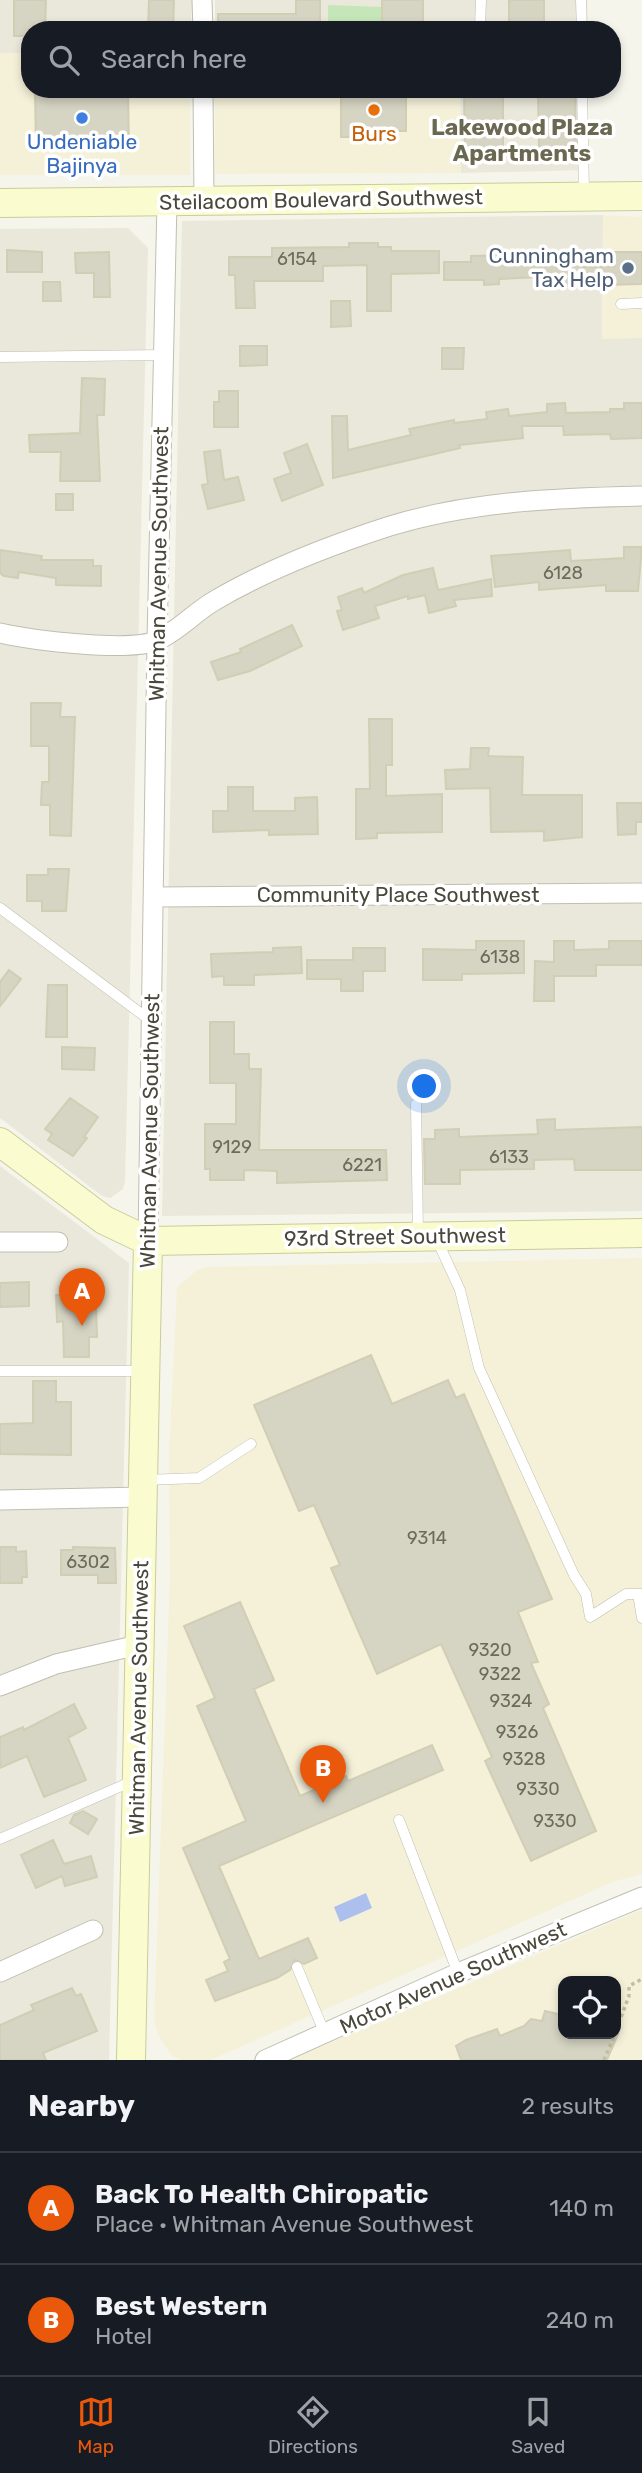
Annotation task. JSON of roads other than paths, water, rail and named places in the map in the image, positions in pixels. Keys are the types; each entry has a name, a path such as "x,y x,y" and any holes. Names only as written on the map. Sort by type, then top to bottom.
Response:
{"street":[{"path":"202,0 203,21"},
{"path":"203,98 204,200"},
{"name":"Steilacoom Boulevard Southwest","path":"0,203 642,196"},
{"name":"Whitman Avenue Southwest","path":"132,2046 167,202"},
{"path":"0,633 36,641 84,644 157,641 228,594 289,565 389,527 421,518 522,501 642,496"},
{"name":"Community Place Southwest","path":"155,897 642,893"},
{"path":"0,1142 104,1220 148,1241"},
{"name":"93rd Street Southwest","path":"148,1241 642,1233"},
{"path":"0,1242 58,1242"},
{"path":"0,1500 143,1488"},
{"path":"0,1686 56,1664 138,1645"},
{"name":"Motor Avenue Southwest","path":"265,2060 458,1973 642,1897"},
{"path":"0,1972 93,1930"},
{"path":"132,2046 153,2060"}],"lane":[{"path":"480,21 481,0"},
{"path":"581,0 582,21"},
{"path":"582,98 584,197"},
{"path":"621,304 642,303"},
{"path":"0,357 164,355"},
{"path":"0,908 153,1021"},
{"path":"416,1104 427,1237 460,1290 479,1368 567,1560 586,1594 590,1617 625,1594 640,1594 642,1618"},
{"path":"0,1371 146,1371"},
{"path":"143,1488 200,1478 251,1444"},
{"path":"0,1839 137,1779"},
{"path":"399,1820 458,1973"},
{"path":"298,1967 325,2034"}],"water":[{"path":"366,1893 372,1908 340,1922 334,1907"}],"place":[{"name":"Burs","path":"374,110"},
{"name":"Undeniable Bajinya","path":"82,118"},
{"name":"Cunningham Tax Help","path":"628,268"},
{"name":"Back To Health Chiropatic","path":"82,1326"},
{"name":"Best Western","path":"323,1803"}],"district":[{"name":"Lakewood Plaza Apartments","path":"522,140"}]}
